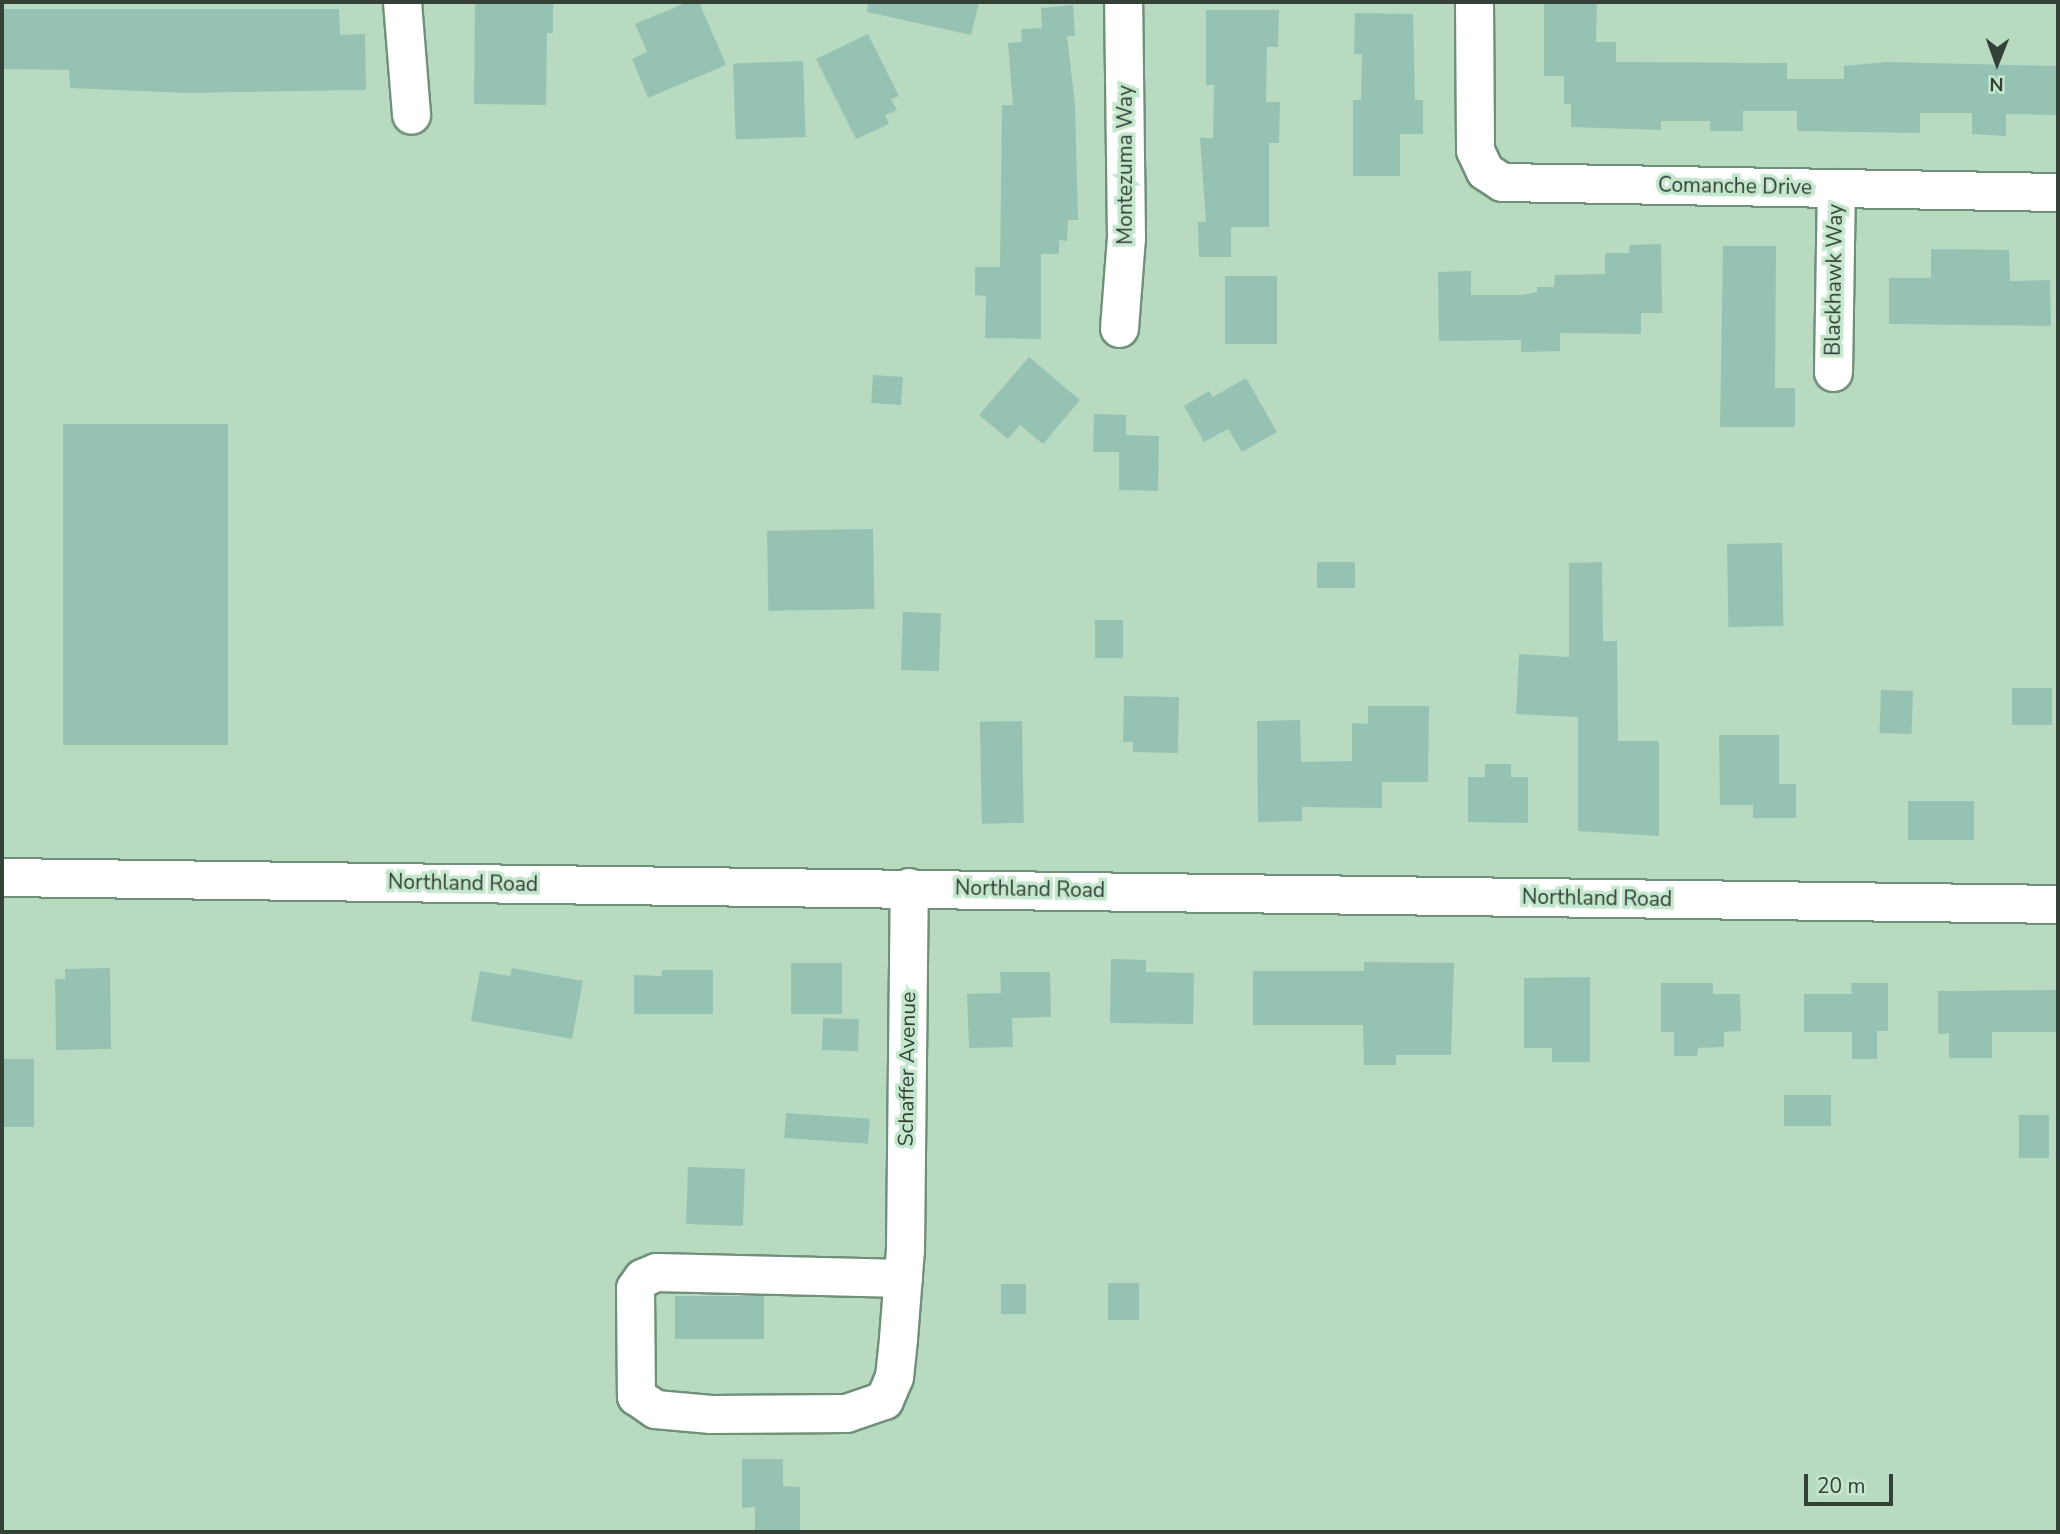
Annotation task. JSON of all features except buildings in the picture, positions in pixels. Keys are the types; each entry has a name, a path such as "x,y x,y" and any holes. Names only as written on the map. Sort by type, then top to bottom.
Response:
{"street":[{"path":"402,2 411,115"},
{"name":"Montezuma Way","path":"1119,328 1126,238 1123,2"},
{"name":"Comanche Drive","path":"1474,2 1475,150 1485,171 1502,182 2058,192"},
{"name":"Blackhawk Way","path":"1833,372 1836,188"},
{"name":"Northland Road","path":"2,877 2058,904"},
{"name":"Schaffer Avenue","path":"904,1264 656,1272 642,1278 635,1288 636,1396 644,1406 672,1413 864,1410 884,1400 894,1377 904,1264 909,887"}]}
